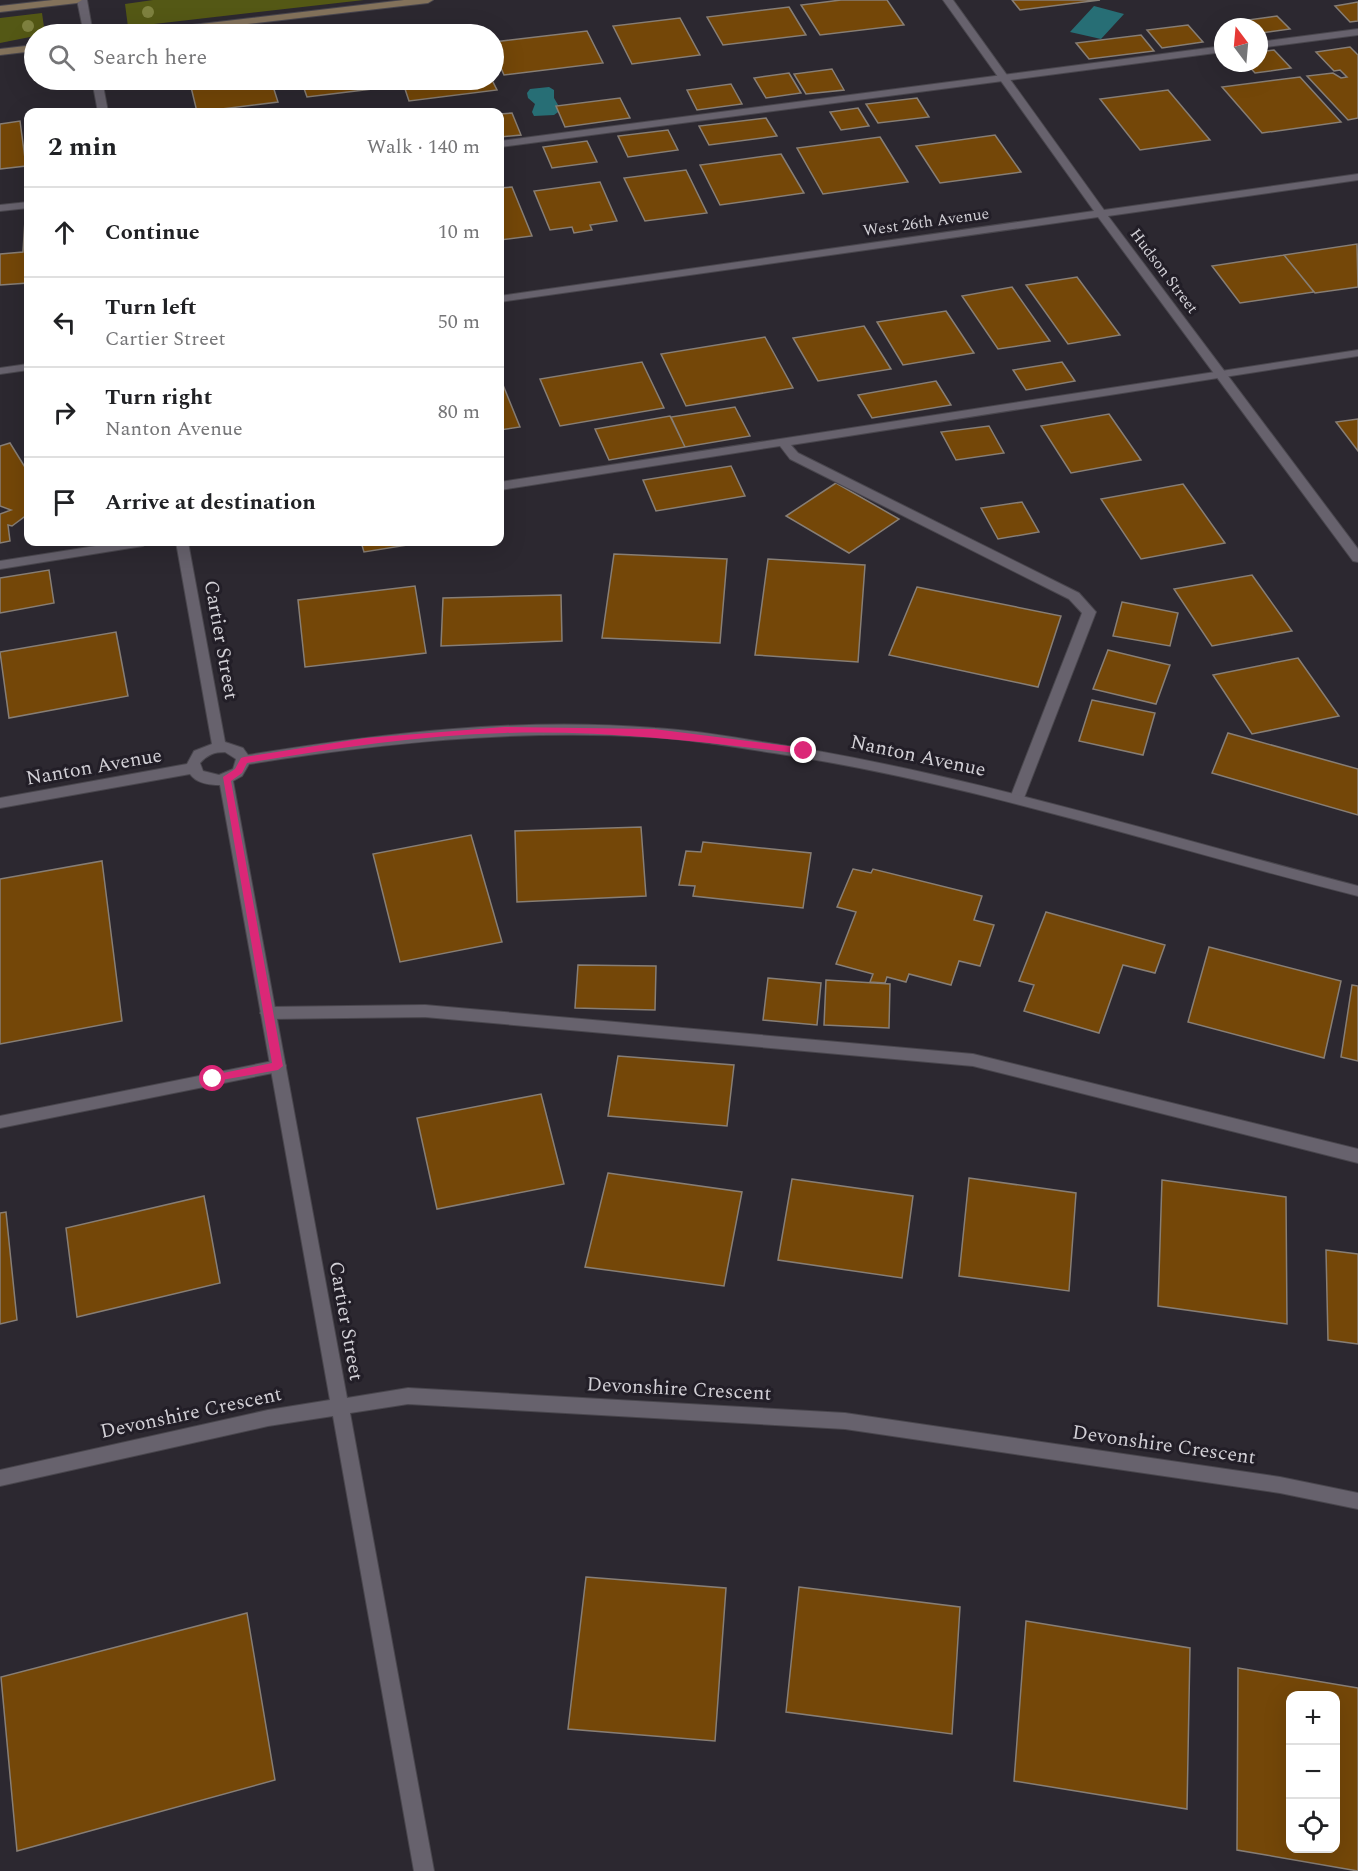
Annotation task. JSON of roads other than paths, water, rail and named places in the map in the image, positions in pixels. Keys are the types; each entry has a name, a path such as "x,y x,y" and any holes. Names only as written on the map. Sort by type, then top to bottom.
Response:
{"main road":[{"path":"0,9 77,0"},
{"path":"225,24 428,0"},
{"path":"0,52 24,49"}],"street":[{"path":"82,0 87,24"},
{"name":"Hudson Street","path":"948,0 1006,78 1101,214 1358,558"},
{"path":"1268,44 1358,32"},
{"path":"504,143 1214,50"},
{"path":"99,90 102,108"},
{"name":"West 26th Avenue","path":"504,298 1358,177"},
{"path":"0,208 24,205"},
{"path":"504,485 1358,352"},
{"path":"0,371 24,368"},
{"path":"783,442 794,456 1074,596 1089,612 1017,798"},
{"path":"0,565 118,546"},
{"name":"Cartier Street","path":"183,546 219,746"},
{"name":"Nanton Avenue","path":"244,760 366,741 504,730 654,732 804,751 1017,798 1259,867 1358,891"},
{"path":"219,746 233,748 244,760 239,771 226,779 202,778 194,768 200,754 219,746"},
{"name":"Nanton Avenue","path":"0,803 194,768"},
{"name":"Cartier Street","path":"226,779 424,1871"},
{"path":"268,1013 425,1011 973,1060 1358,1156"},
{"path":"0,1122 278,1066"},
{"name":"Devonshire Crescent","path":"0,1478 268,1418 408,1396 845,1421 1280,1485 1358,1501"}],"water":[{"path":"1094,6 1124,14 1101,39 1070,32"},
{"path":"549,87 554,90 554,98 561,110 554,115 534,116 532,112 535,104 528,98 527,93 530,89"}]}
